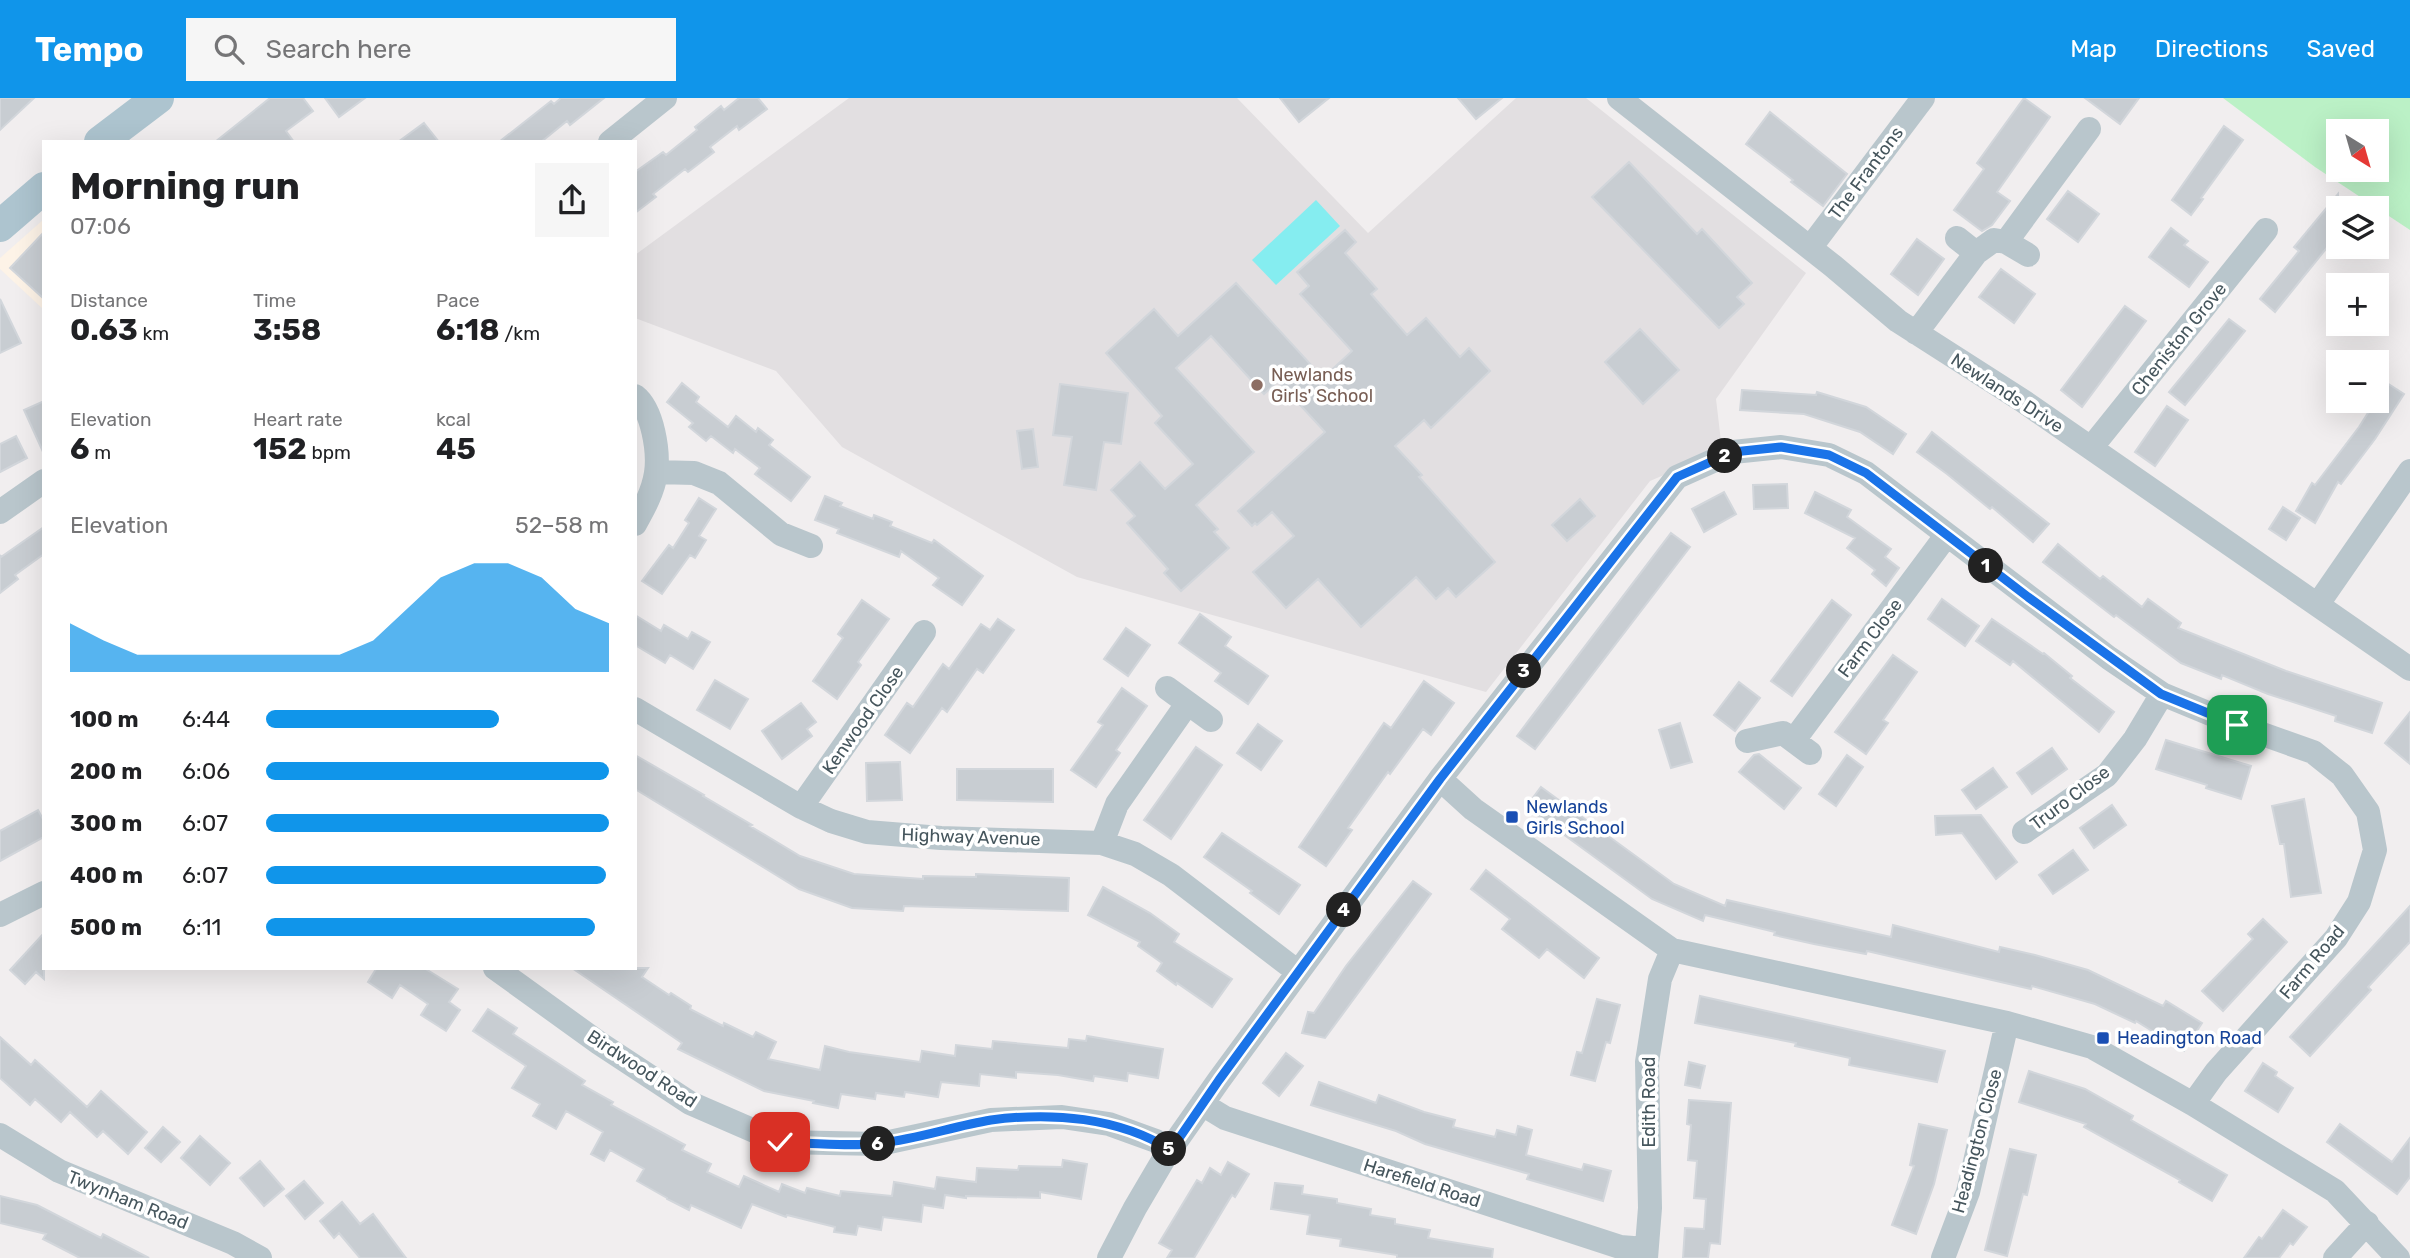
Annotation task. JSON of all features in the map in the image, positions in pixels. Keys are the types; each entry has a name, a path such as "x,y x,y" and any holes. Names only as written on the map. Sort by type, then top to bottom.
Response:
{"main road":[{"path":"103,140 158,98"},
{"path":"0,226 42,190"}],"street":[{"path":"612,140 665,98"},
{"name":"Newlands Drive","path":"1619,98 1898,321 2023,401 2410,669"},
{"name":"The Frantons","path":"1810,248 1923,98"},
{"path":"2006,242 2089,127"},
{"name":"Cheniston Grove","path":"2091,449 2266,230"},
{"path":"1916,333 1966,245 1994,240 2006,242 2028,255"},
{"path":"637,398 653,428 656,472 647,504 637,521"},
{"name":"Farm Road","path":"1109,1258 1135,1208 1202,1104 1440,779 1677,477 1733,452 1781,447 1829,455 1866,473 2109,658 2161,694 2313,752 2342,775 2368,812 2375,850 2359,902 2336,939 2216,1072 2193,1104"},
{"path":"2318,604 2410,471"},
{"path":"656,472 694,473 719,483 781,534 811,546"},
{"path":"0,512 42,482"},
{"name":"Farm Close","path":"1747,741 1783,733 1802,746 1947,536"},
{"name":"Kenwood Close","path":"801,807 924,632"},
{"path":"1167,688 1212,720"},
{"name":"Truro Close","path":"2024,833 2107,775 2134,739 2161,694"},
{"path":"1102,842 1116,804 1187,704"},
{"name":"Highway Avenue","path":"637,710 801,807 831,821 867,832 942,838 1102,842 1135,854 1171,874 1298,972"},
{"path":"1440,779 1473,809 1672,950 2007,1023 2092,1047 2193,1104 2335,1191 2398,1258"},
{"path":"0,915 42,894"},
{"name":"Edith Road","path":"1646,1254 1650,1208 1647,1062 1660,979 1672,950"},
{"name":"Birdwood Road","path":"498,970 690,1104 780,1142 880,1144 991,1120 1062,1116 1109,1124 1156,1141 1171,1150"},
{"name":"Headington Close","path":"1942,1258 1968,1192 2007,1023"},
{"name":"Harefield Road","path":"1202,1104 1225,1118 1646,1254"},
{"name":"Twynham Road","path":"0,1135 59,1171 233,1243 260,1258"},
{"path":"2335,1258 2367,1223"}],"shaded area":[{"name":"Newlands Girls' School","path":"849,98 1237,98 1368,233 1516,98 1586,98 1806,273 1716,399 1722,450 1650,481 1486,692 1077,577 842,447 776,371 637,319 637,254"},
{"path":"42,221 42,308 0,269 0,258"}],"green space":[{"path":"2223,98 2410,98 2410,230 2389,216 2389,196 2359,196 2338,182 2389,182 2389,119 2326,119 2326,174"}],"water":[{"path":"1316,200 1340,226 1276,285 1252,260"}],"building":[{"path":"0,98 34,98 0,130"},
{"path":"270,98 303,98 313,111 286,131 293,140 218,140"},
{"path":"325,98 365,98 339,117"},
{"path":"561,98 604,98 570,125 567,121 543,140 502,140 551,101 554,104"},
{"path":"739,98 758,98 767,109 739,130 737,126 710,147 714,152 688,172 685,169 653,194 656,197 637,211 637,171 663,152 666,155 721,106 724,110"},
{"path":"1280,98 1329,98 1299,122"},
{"path":"1458,98 1502,98 1476,119"},
{"path":"2024,98 2050,117 1997,192 2010,201 1992,225 1982,231 1954,210 1984,169 1977,163"},
{"path":"2085,98 2139,98 2120,124"},
{"path":"1770,112 1847,174 1823,206 1746,144"},
{"path":"424,123 437,140 401,140"},
{"path":"2224,126 2243,140 2191,215 2172,200"},
{"path":"1629,162 1697,234 1702,229 1752,283 1737,297 1744,304 1719,328 1592,197"},
{"path":"2068,191 2099,214 2078,242 2047,219"},
{"path":"2326,208 2326,249 2275,312 2260,299 2299,251 2294,247"},
{"path":"2171,228 2188,241 2184,245 2208,262 2189,287 2149,257"},
{"path":"1345,230 1356,242 1345,253 1377,289 1371,294 1407,335 1426,318 1460,357 1469,348 1490,371 1431,428 1424,420 1395,446 1495,562 1456,597 1448,588 1436,599 1416,577 1361,627 1318,579 1286,608 1253,572 1294,536 1272,512 1252,526 1238,511 1325,432 1278,381 1264,394 1211,336 1176,368 1254,452 1196,505 1218,529 1214,532 1229,548 1181,591 1164,573 1168,569 1127,523 1135,516 1111,490 1140,462 1165,489 1193,464 1155,423 1162,416 1106,353 1154,309 1178,336 1236,283 1323,378 1352,351 1300,294 1309,286 1297,272"},
{"path":"42,234 42,297 10,268"},
{"path":"1917,239 1944,259 1918,295 1891,274"},
{"path":"2001,269 2035,294 2014,323 1979,297"},
{"path":"0,299 21,343 0,353"},
{"path":"2125,306 2146,321 2082,407 2061,390"},
{"path":"2229,319 2245,331 2185,405 2169,392"},
{"path":"1640,329 1679,370 1643,404 1605,362"},
{"path":"682,383 699,397 696,402 728,427 736,416 756,432 758,428 773,440 769,445 810,477 791,501 755,474 760,468 735,449 733,453 711,436 706,441 689,427 693,423 667,402"},
{"path":"1060,384 1128,393 1121,444 1104,442 1096,490 1064,485 1072,437 1053,435"},
{"path":"2389,384 2404,394 2375,439 2341,484 2338,482 2315,523 2296,511 2312,483 2315,485 2368,413 2389,413"},
{"path":"1742,390 1816,395 1817,392 1866,407 1906,434 1893,454 1860,432 1804,414 1740,410"},
{"path":"42,402 42,450 24,410"},
{"path":"2167,406 2188,420 2155,466 2135,452"},
{"path":"1033,429 1038,467 1022,469 1017,431"},
{"path":"1932,432 2049,524 2033,542 1992,507 1990,509 1917,452"},
{"path":"16,436 27,458 0,472 0,444"},
{"path":"1787,484 1788,508 1754,509 1753,485"},
{"path":"1724,492 1736,514 1704,532 1692,509"},
{"path":"1815,492 1851,510 1847,517 1891,549 1885,557 1899,568 1886,586 1872,574 1875,570 1847,548 1855,538 1805,513"},
{"path":"825,496 842,503 840,506 873,519 874,515 892,522 890,526 932,543 934,540 983,576 962,605 933,585 939,578 901,551 899,557 837,533 839,529 815,520"},
{"path":"699,498 716,509 699,536 706,540 695,558 690,555 662,594 642,581 669,545 673,548 689,523 685,520"},
{"path":"1580,499 1595,516 1567,541 1552,525"},
{"path":"2283,507 2300,518 2286,540 2269,529"},
{"path":"42,528 42,555 15,575 18,579 0,593 0,555 1,557"},
{"path":"1671,533 1690,547 1535,749 1517,736"},
{"path":"2058,544 2100,579 2103,576 2142,607 2148,599 2181,623 2178,628 2286,671 2382,703 2372,733 2335,721 2336,716 2268,694 2222,675 2221,679 2181,663 2116,615 2114,617 2043,562"},
{"path":"1942,599 1979,626 1965,646 1928,619"},
{"path":"862,600 889,619 858,662 861,665 837,699 813,681 843,638 838,634"},
{"path":"1832,600 1851,615 1792,696 1771,681"},
{"path":"1200,614 1231,637 1225,646 1268,676 1248,704 1215,681 1221,673 1179,643"},
{"path":"637,616 661,631 664,625 688,639 692,632 710,642 693,669 670,655 665,663 637,646"},
{"path":"998,619 1014,630 983,673 977,669 947,712 942,708 910,753 885,735 907,703 913,707 943,664 949,669 981,624 990,630"},
{"path":"1992,619 2044,653 2072,676 2070,678 2114,712 2099,732 2013,661 2010,665 1976,641"},
{"path":"1126,628 1150,645 1128,676 1104,659"},
{"path":"1893,655 1917,672 1883,720 1888,723 1866,754 1835,732"},
{"path":"715,680 748,699 730,729 697,710"},
{"path":"1424,681 1454,703 1431,735 1423,729 1390,774 1388,772 1348,828 1352,830 1326,866 1299,847 1384,723 1391,728"},
{"path":"1739,682 1760,698 1735,731 1714,715"},
{"path":"1122,688 1147,706 1116,750 1120,753 1096,787 1071,770 1103,725 1098,722"},
{"path":"801,703 816,722 807,729 812,736 782,759 762,731"},
{"path":"2410,712 2410,764 2385,743"},
{"path":"1680,723 1692,762 1671,768 1659,730"},
{"path":"1258,724 1282,741 1261,770 1237,753"},
{"path":"2166,740 2251,766 2241,799 2156,769"},
{"path":"1196,747 1222,765 1171,839 1144,820"},
{"path":"2052,748 2067,769 2032,794 2017,773"},
{"path":"1759,754 1801,788 1784,809 1739,772 1754,755"},
{"path":"1847,755 1863,767 1836,806 1819,794"},
{"path":"637,756 800,856 854,874 923,879 923,876 976,877 976,874 1069,878 1068,911 904,906 903,911 852,908 799,889 637,790"},
{"path":"900,762 902,800 867,801 866,763"},
{"path":"1993,768 2007,787 1976,809 1962,790"},
{"path":"957,769 1053,769 1053,802 957,800"},
{"path":"1541,787 1674,884 1725,906 1727,900 1891,937 1893,925 1999,952 2000,947 2035,955 2088,970 2163,1006 2166,1001 2202,1023 2184,1051 2136,1021 2135,1023 2095,1004 2032,986 2031,989 1867,951 1866,954 1814,944 1705,915 1703,921 1652,899 1526,807"},
{"path":"2304,799 2321,893 2291,897 2284,844 2280,844 2272,806"},
{"path":"2112,805 2126,825 2094,848 2080,828"},
{"path":"38,810 42,817 42,838 0,861 0,831"},
{"path":"1981,815 2017,862 1996,879 1962,833 1936,835 1935,816"},
{"path":"1222,833 1300,885 1279,914 1204,857"},
{"path":"2073,850 2088,870 2053,894 2039,875"},
{"path":"1486,870 1599,958 1584,978 1547,949 1539,958 1502,929 1510,919 1471,889"},
{"path":"1413,881 1431,894 1325,1038 1302,1033 1308,1012 1314,1013 1346,966"},
{"path":"1103,887 1150,913 1179,934 1174,942 1232,979 1212,1007 1157,971 1162,963 1138,946 1140,942 1088,915"},
{"path":"2410,906 2410,942 2368,987 2371,990 2310,1056 2290,1037"},
{"path":"2263,919 2287,942 2223,1011 2202,991 2253,939 2248,934"},
{"path":"42,935 44,979 36,972 25,984 10,970"},
{"path":"648,968 642,977 691,1006 690,1009 723,1026 724,1023 753,1037 756,1032 776,1042 768,1059 820,1070 825,1046 920,1062 922,1051 955,1056 956,1045 992,1049 993,1041 1068,1048 1069,1039 1086,1041 1087,1036 1163,1049 1158,1078 1128,1073 1127,1081 1094,1076 1093,1081 1016,1072 1016,1078 980,1074 979,1086 941,1082 938,1097 905,1092 904,1097 876,1093 875,1099 841,1094 838,1108 764,1091 678,1049 682,1043 575,970"},
{"path":"375,970 427,970 458,989 449,1002 460,1010 446,1031 421,1015 428,1004 400,985 392,998 368,982"},
{"path":"1700,996 1945,1051 1937,1082 1849,1065 1850,1058 1795,1046 1796,1043 1695,1023"},
{"path":"1597,999 1620,1005 1610,1043 1606,1042 1595,1081 1571,1075 1577,1052 1582,1053"},
{"path":"488,1009 517,1028 513,1034 585,1081 582,1085 613,1102 611,1105 685,1145 682,1150 711,1164 707,1172 739,1187 744,1176 779,1192 782,1184 805,1193 807,1188 840,1196 841,1191 892,1196 894,1182 935,1189 937,1177 976,1182 977,1168 1018,1170 1019,1166 1062,1167 1063,1160 1087,1164 1081,1199 1040,1192 1040,1198 966,1198 945,1195 943,1208 923,1205 921,1222 883,1217 881,1230 858,1226 856,1235 834,1232 835,1227 787,1215 786,1217 752,1204 741,1228 691,1205 689,1210 667,1199 637,1181 644,1169 610,1150 604,1161 591,1154 603,1132 566,1111 556,1129 533,1116 540,1104 512,1088 526,1066 473,1031"},
{"path":"0,1037 31,1065 35,1060 87,1107 101,1091 147,1132 128,1154 103,1131 97,1137 70,1112 61,1122 35,1099 30,1105 0,1078"},
{"path":"1286,1053 1303,1066 1279,1096 1263,1083"},
{"path":"1689,1062 1705,1066 1700,1088 1685,1085"},
{"path":"2263,1063 2277,1072 2275,1076 2293,1088 2278,1112 2245,1091"},
{"path":"2029,1071 2085,1089 2133,1116 2131,1120 2227,1175 2212,1201 2179,1182 2180,1180 2084,1127 2086,1124 2019,1102"},
{"path":"1319,1082 1376,1103 1379,1095 1455,1120 1453,1127 1495,1137 1497,1130 1516,1135 1518,1126 1532,1130 1526,1155 1582,1170 1584,1164 1611,1171 1603,1201 1527,1179 1529,1174 1425,1144 1396,1131 1311,1105"},
{"path":"1689,1100 1731,1103 1720,1244 1710,1243 1708,1258 1683,1258 1685,1228 1704,1229 1706,1199 1694,1198 1697,1161 1688,1160 1691,1125 1687,1124"},
{"path":"1919,1124 1947,1130 1934,1184 1916,1234 1892,1225 1914,1166 1910,1165"},
{"path":"2340,1124 2392,1162 2410,1138 2410,1177 2397,1194 2327,1142"},
{"path":"163,1127 180,1142 161,1162 145,1148"},
{"path":"200,1136 230,1163 210,1185 181,1158"},
{"path":"2010,1149 2036,1155 2027,1195 2023,1194 2007,1256 1985,1250"},
{"path":"260,1161 284,1189 264,1206 240,1178"},
{"path":"1228,1162 1249,1174 1235,1197 1232,1195 1194,1258 1167,1258 1172,1250 1159,1243 1197,1180 1202,1183 1210,1168 1221,1175"},
{"path":"304,1181 323,1203 305,1219 286,1196"},
{"path":"1275,1183 1303,1186 1302,1194 1337,1199 1337,1203 1371,1209 1370,1215 1395,1219 1395,1224 1430,1230 1428,1238 1493,1249 1492,1258 1397,1258 1397,1255 1340,1246 1341,1239 1307,1234 1310,1215 1271,1209"},
{"path":"0,1196 37,1205 101,1238 103,1234 149,1258 80,1258 43,1239 46,1234 0,1223"},
{"path":"342,1202 360,1224 373,1214 406,1258 360,1258 339,1233 334,1238 320,1221"},
{"path":"2283,1210 2307,1227 2293,1245 2290,1243 2279,1258 2244,1258 2259,1237 2262,1239"}],"place":[{"name":"Newlands Girls' School","path":"1257,385"},
{"name":"Newlands Girls School","path":"1512,817"},
{"name":"Headington Road","path":"2103,1038"}],"route":[{"path":"780,1142 880,1144 991,1120 1062,1116 1109,1124 1156,1141 1171,1150 1219,1080 1440,779 1677,477 1733,452 1781,447 1829,455 1866,473 2109,658 2161,694 2237,725"}]}
